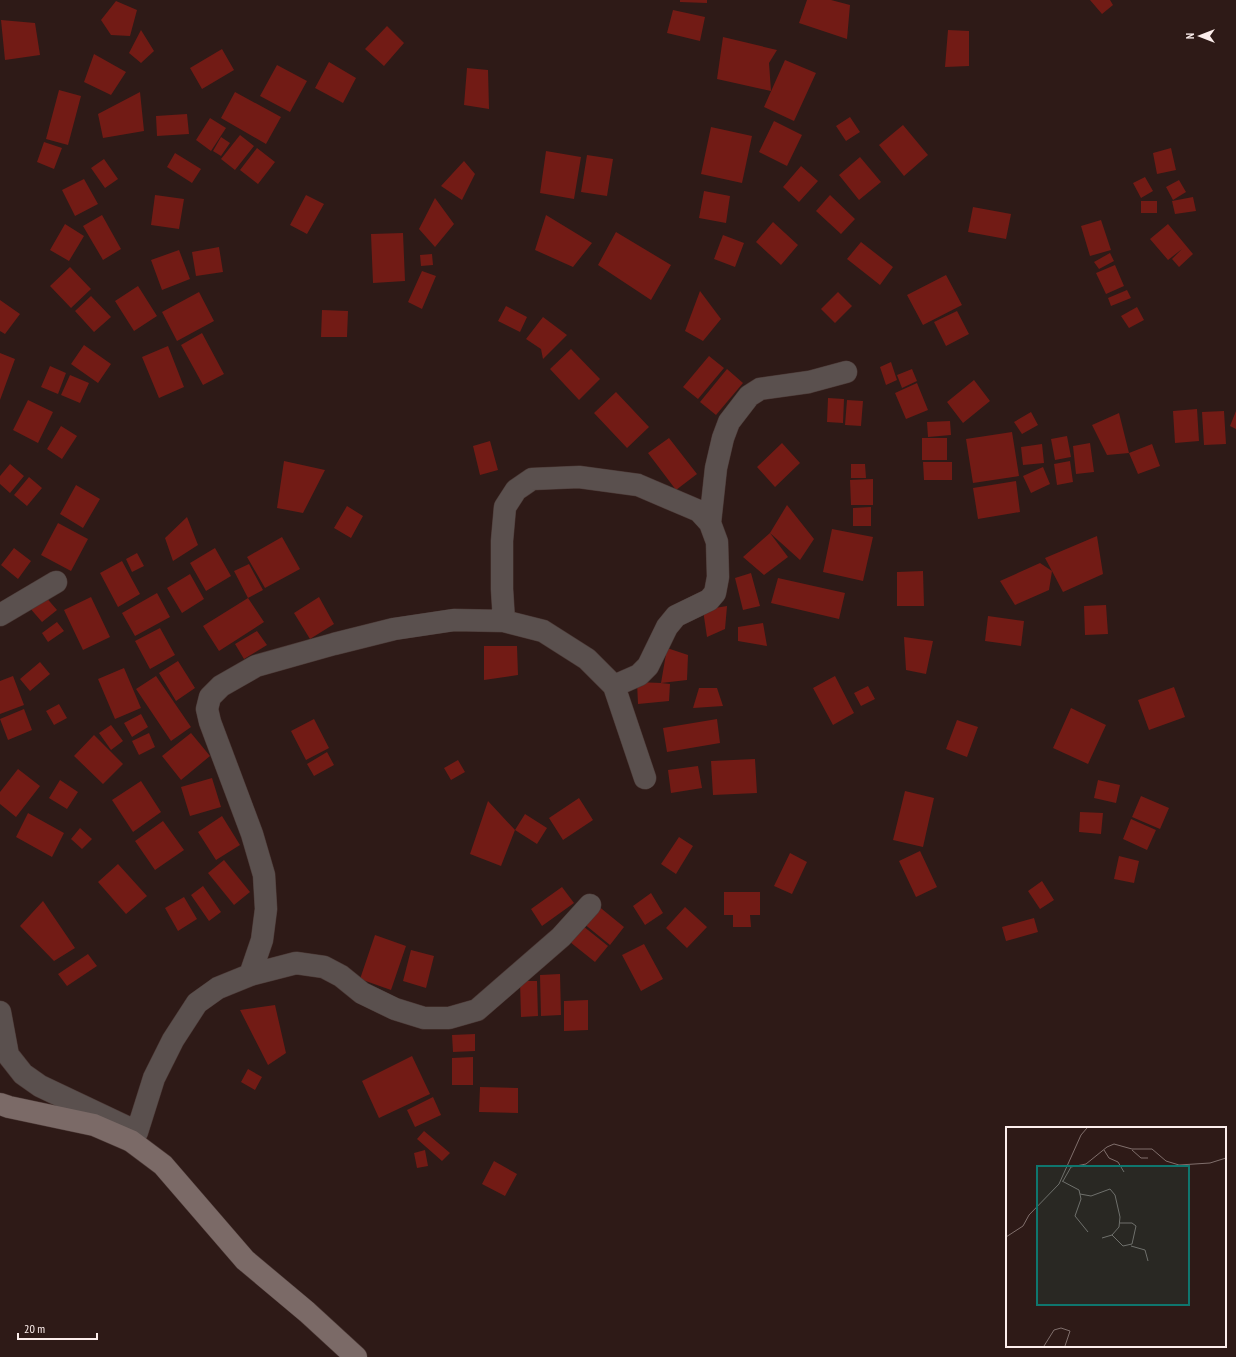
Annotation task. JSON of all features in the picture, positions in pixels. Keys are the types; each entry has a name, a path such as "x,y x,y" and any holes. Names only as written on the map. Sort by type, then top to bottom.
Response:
{"street":[{"path":"710,523 716,468 723,438 729,422 749,396 760,389 809,382 846,372"},
{"path":"504,621 502,541 505,507 516,490 532,479 579,477 638,485 699,510 710,523 716,542 718,577 715,593 709,600 676,616 667,627 648,666 639,675 614,686"},
{"path":"0,615 56,582"},
{"path":"250,976 262,940 266,909 264,875 252,834 210,722 207,709 210,697 220,686 256,666 394,629 447,622 504,621 543,631 587,659 614,686 645,778"},
{"path":"134,1136 154,1078 173,1040 198,1003 218,988 250,976 296,963 324,967 341,976 362,993 395,1009 424,1018 449,1018 477,1010 561,937 590,905"},
{"path":"0,1012 8,1055 23,1074 40,1086 134,1136 163,1165 245,1260 308,1312 356,1357"},
{"path":"0,1104 94,1125 134,1136"}],"building":[{"path":"680,0 707,0 707,3 680,2"},
{"path":"807,0 831,0 850,5 847,39 799,23"},
{"path":"1090,0 1110,0 1113,5 1102,14"},
{"path":"116,1 137,10 130,36 111,35 101,20"},
{"path":"673,10 705,17 700,41 667,33"},
{"path":"1,20 35,23 40,55 5,60"},
{"path":"387,26 404,43 384,66 365,49"},
{"path":"141,30 154,51 141,63 129,53"},
{"path":"948,30 969,31 969,66 945,67"},
{"path":"723,37 777,50 769,63 771,91 717,79"},
{"path":"222,49 234,70 202,89 190,68"},
{"path":"94,54 126,72 111,95 84,82"},
{"path":"785,60 816,73 794,121 764,107"},
{"path":"329,62 356,78 343,103 315,88"},
{"path":"277,65 307,81 290,112 260,96"},
{"path":"467,68 488,70 489,109 464,105"},
{"path":"59,90 81,96 68,145 46,139"},
{"path":"140,92 144,131 103,138 98,114"},
{"path":"235,92 281,117 266,144 221,118"},
{"path":"187,114 189,134 157,136 156,116"},
{"path":"850,117 860,132 846,141 836,126"},
{"path":"210,118 226,128 211,151 196,140"},
{"path":"774,121 802,135 787,166 759,152"},
{"path":"903,125 928,155 904,176 879,145"},
{"path":"711,127 752,136 742,183 701,174"},
{"path":"240,135 254,146 235,170 221,159"},
{"path":"221,137 230,143 221,156 213,151"},
{"path":"44,142 62,148 54,169 37,162"},
{"path":"257,148 275,162 258,184 240,170"},
{"path":"1171,148 1176,170 1157,174 1153,153"},
{"path":"546,151 581,157 574,199 540,193"},
{"path":"175,153 201,169 192,183 167,167"},
{"path":"587,155 613,159 607,196 581,192"},
{"path":"860,157 881,182 859,200 839,175"},
{"path":"104,159 118,179 105,188 91,168"},
{"path":"464,161 475,174 462,200 441,186"},
{"path":"801,166 818,181 799,202 783,187"},
{"path":"1145,177 1153,191 1141,198 1133,183"},
{"path":"84,179 98,204 75,216 62,190"},
{"path":"1179,180 1186,192 1173,200 1166,187"},
{"path":"704,191 730,196 726,223 699,218"},
{"path":"155,195 184,199 179,229 151,225"},
{"path":"306,195 324,204 307,234 290,225"},
{"path":"830,195 855,219 841,234 816,211"},
{"path":"1193,197 1196,211 1175,214 1172,201"},
{"path":"435,198 454,224 435,247 419,229"},
{"path":"1141,201 1157,201 1157,213 1141,213"},
{"path":"973,207 1011,214 1006,239 968,232"},
{"path":"102,215 121,249 103,260 83,226"},
{"path":"546,215 592,243 573,267 535,250"},
{"path":"1101,220 1111,250 1090,256 1081,226"},
{"path":"773,222 798,245 781,265 756,242"},
{"path":"65,224 84,236 69,261 50,250"},
{"path":"1168,224 1193,254 1179,267 1172,259 1182,249 1168,260 1150,239"},
{"path":"616,232 671,265 651,300 598,265"},
{"path":"403,233 405,281 373,283 371,234"},
{"path":"723,235 744,243 735,267 714,259"},
{"path":"861,242 893,267 880,285 847,259"},
{"path":"219,247 223,272 196,276 192,252"},
{"path":"179,250 190,279 162,290 151,260"},
{"path":"1110,253 1114,261 1099,269 1094,262"},
{"path":"432,254 433,265 421,266 420,255"},
{"path":"1115,265 1124,286 1106,294 1096,273"},
{"path":"70,267 91,289 71,308 50,286"},
{"path":"422,271 436,276 422,309 408,302"},
{"path":"946,275 962,305 923,325 907,295"},
{"path":"138,286 157,316 134,331 115,301"},
{"path":"1127,290 1131,298 1111,306 1108,298"},
{"path":"700,291 721,319 703,341 685,331"},
{"path":"199,292 214,321 177,341 162,312"},
{"path":"838,292 852,306 835,323 821,309"},
{"path":"91,296 111,317 94,332 75,311"},
{"path":"0,300 20,314 5,334 0,331"},
{"path":"506,306 527,317 520,332 498,321"},
{"path":"1137,307 1144,320 1129,328 1121,316"},
{"path":"322,310 348,311 347,337 321,337"},
{"path":"957,311 969,334 946,346 934,322"},
{"path":"543,317 567,335 543,359 541,349 526,339"},
{"path":"202,333 224,374 203,385 181,345"},
{"path":"84,345 111,364 98,383 71,364"},
{"path":"168,346 184,387 159,398 142,357"},
{"path":"571,349 600,379 579,400 550,369"},
{"path":"0,353 15,359 0,400"},
{"path":"709,356 724,368 698,399 683,387"},
{"path":"891,362 897,380 886,385 880,367"},
{"path":"50,366 66,373 58,394 41,387"},
{"path":"727,369 743,383 716,415 700,402"},
{"path":"912,369 917,381 902,388 897,375"},
{"path":"70,375 89,383 80,403 61,395"},
{"path":"974,380 990,401 963,423 947,402"},
{"path":"917,383 928,410 906,419 895,393"},
{"path":"616,392 649,427 627,448 594,413"},
{"path":"828,398 844,399 843,423 827,422"},
{"path":"28,400 53,412 38,443 13,430"},
{"path":"847,400 863,401 861,426 845,425"},
{"path":"1197,409 1199,441 1175,443 1173,411"},
{"path":"1224,411 1226,444 1204,445 1202,412"},
{"path":"1236,411 1236,429 1230,426"},
{"path":"1031,412 1038,425 1022,434 1014,422"},
{"path":"1119,413 1129,453 1107,455 1092,425"},
{"path":"950,421 951,435 928,437 927,422"},
{"path":"61,426 77,436 62,459 47,449"},
{"path":"1012,432 1019,476 973,483 966,439"},
{"path":"1067,436 1071,457 1055,460 1051,439"},
{"path":"669,438 697,474 676,490 648,453"},
{"path":"922,438 947,438 947,460 922,460"},
{"path":"490,441 498,470 480,475 473,446"},
{"path":"782,443 800,463 775,487 757,467"},
{"path":"1090,443 1094,472 1076,474 1073,446"},
{"path":"1042,444 1044,463 1023,465 1021,447"},
{"path":"1152,444 1160,466 1138,474 1129,453"},
{"path":"284,461 325,470 303,513 277,508"},
{"path":"1070,461 1073,482 1057,485 1054,464"},
{"path":"923,462 952,462 952,480 924,480"},
{"path":"10,464 24,476 10,493 0,484 0,476"},
{"path":"851,464 865,464 866,478 851,478"},
{"path":"1043,467 1050,484 1031,493 1023,476"},
{"path":"29,477 42,488 27,506 14,495"},
{"path":"873,479 873,505 851,505 850,480"},
{"path":"1016,481 1020,512 978,519 973,488"},
{"path":"76,485 100,499 83,528 60,514"},
{"path":"787,505 814,539 800,560 770,533"},
{"path":"347,506 363,516 351,538 334,528"},
{"path":"871,507 871,526 853,526 853,508"},
{"path":"187,517 198,545 173,561 165,538"},
{"path":"58,523 88,539 71,571 41,555"},
{"path":"832,529 873,537 863,581 823,572"},
{"path":"770,533 788,557 764,575 743,557"},
{"path":"1097,536 1103,574 1063,592 1045,558"},
{"path":"282,537 300,569 265,588 247,557"},
{"path":"14,548 31,561 18,579 1,565"},
{"path":"215,548 231,576 206,591 190,563"},
{"path":"137,553 144,566 132,572 126,559"},
{"path":"122,561 140,594 118,607 100,573"},
{"path":"1040,563 1052,571 1049,590 1015,605 1000,581"},
{"path":"249,564 263,590 248,598 234,571"},
{"path":"923,571 924,606 897,606 897,572"},
{"path":"751,573 760,606 743,610 735,578"},
{"path":"190,574 204,599 182,613 167,588"},
{"path":"778,578 845,593 839,619 771,603"},
{"path":"157,593 170,617 135,636 122,613"},
{"path":"44,595 57,610 42,622 29,607"},
{"path":"91,597 110,637 83,650 64,610"},
{"path":"319,597 334,624 310,639 294,613"},
{"path":"248,598 264,622 219,651 203,626"},
{"path":"1106,605 1108,634 1085,635 1084,606"},
{"path":"727,606 725,629 707,637 703,610"},
{"path":"988,616 1024,621 1021,646 985,641"},
{"path":"57,622 64,631 48,642 42,633"},
{"path":"763,623 767,646 738,641 738,627"},
{"path":"160,628 175,655 150,669 135,641"},
{"path":"257,631 267,645 244,659 235,644"},
{"path":"904,637 933,641 926,674 906,670"},
{"path":"484,646 517,646 518,675 484,680"},
{"path":"667,648 688,655 687,680 661,683"},
{"path":"178,661 195,688 176,701 159,673"},
{"path":"40,662 50,674 30,691 20,679"},
{"path":"124,668 141,708 115,719 98,679"},
{"path":"13,676 24,705 0,714 0,681"},
{"path":"156,676 191,727 171,741 136,689"},
{"path":"835,676 854,713 833,725 813,688"},
{"path":"637,682 670,684 669,701 638,704"},
{"path":"868,686 875,699 861,706 854,693"},
{"path":"1174,687 1185,717 1149,730 1138,700"},
{"path":"699,688 717,688 723,706 693,708"},
{"path":"59,704 67,718 54,725 46,711"},
{"path":"1071,708 1106,725 1088,764 1053,748"},
{"path":"24,709 32,730 8,740 0,719"},
{"path":"141,714 148,727 132,737 124,723"},
{"path":"314,719 329,748 306,760 291,731"},
{"path":"717,719 720,743 667,752 663,728"},
{"path":"957,720 978,727 967,757 946,749"},
{"path":"111,725 123,741 111,750 99,733"},
{"path":"149,733 155,747 139,755 132,741"},
{"path":"191,733 210,756 181,780 162,756"},
{"path":"94,735 123,764 103,784 74,756"},
{"path":"327,752 334,765 314,776 307,764"},
{"path":"755,759 757,793 713,795 711,761"},
{"path":"458,760 465,772 451,780 444,768"},
{"path":"698,766 702,788 671,793 668,770"},
{"path":"18,769 40,786 16,817 0,804 0,792"},
{"path":"212,778 221,807 190,816 181,787"},
{"path":"60,780 78,792 67,809 49,798"},
{"path":"1098,780 1120,785 1116,803 1094,798"},
{"path":"141,781 161,812 133,832 112,800"},
{"path":"905,791 934,798 923,847 893,840"},
{"path":"1141,796 1169,808 1160,829 1132,817"},
{"path":"579,798 593,820 563,840 549,818"},
{"path":"488,801 515,830 501,866 470,854"},
{"path":"1080,812 1103,813 1101,834 1079,832"},
{"path":"28,813 64,833 52,857 16,837"},
{"path":"525,814 547,828 537,844 515,830"},
{"path":"222,816 240,845 216,860 198,832"},
{"path":"1131,819 1156,830 1147,850 1123,839"},
{"path":"163,821 184,850 155,870 135,841"},
{"path":"80,828 92,839 82,849 71,839"},
{"path":"679,837 693,846 676,874 661,864"},
{"path":"920,851 937,887 916,897 899,861"},
{"path":"790,853 807,862 792,894 774,886"},
{"path":"1119,856 1139,861 1134,883 1114,879"},
{"path":"224,860 250,892 234,905 208,873"},
{"path":"118,864 147,896 126,914 98,882"},
{"path":"1042,881 1054,900 1040,909 1028,891"},
{"path":"203,886 221,912 209,921 191,895"},
{"path":"562,887 574,903 542,926 531,909"},
{"path":"724,892 760,892 760,915 750,915 751,927 733,927 733,915 724,915"},
{"path":"651,893 663,913 645,925 633,906"},
{"path":"184,897 197,919 178,931 165,908"},
{"path":"43,901 75,948 54,961 20,926"},
{"path":"597,905 624,927 610,945 583,923"},
{"path":"685,907 707,927 687,948 666,928"},
{"path":"1034,918 1038,932 1006,941 1002,927"},
{"path":"583,926 608,946 595,962 570,942"},
{"path":"375,935 406,946 391,990 360,979"},
{"path":"644,944 663,979 641,991 622,955"},
{"path":"411,950 434,956 426,988 403,981"},
{"path":"88,954 97,966 67,986 58,974"},
{"path":"560,974 561,1015 541,1016 540,975"},
{"path":"520,981 537,981 538,1016 521,1017"},
{"path":"588,1000 588,1030 564,1031 564,1001"},
{"path":"275,1005 286,1053 268,1065 240,1010"},
{"path":"475,1034 475,1051 453,1052 452,1035"},
{"path":"412,1056 430,1094 379,1118 362,1081"},
{"path":"473,1057 473,1085 452,1085 452,1058"},
{"path":"248,1069 262,1077 255,1090 241,1082"},
{"path":"480,1087 518,1088 518,1113 479,1112"},
{"path":"433,1097 441,1115 415,1127 407,1110"},
{"path":"424,1131 450,1153 442,1161 417,1139"},
{"path":"425,1150 428,1166 417,1168 414,1153"},
{"path":"494,1161 517,1174 505,1196 482,1184"}]}
